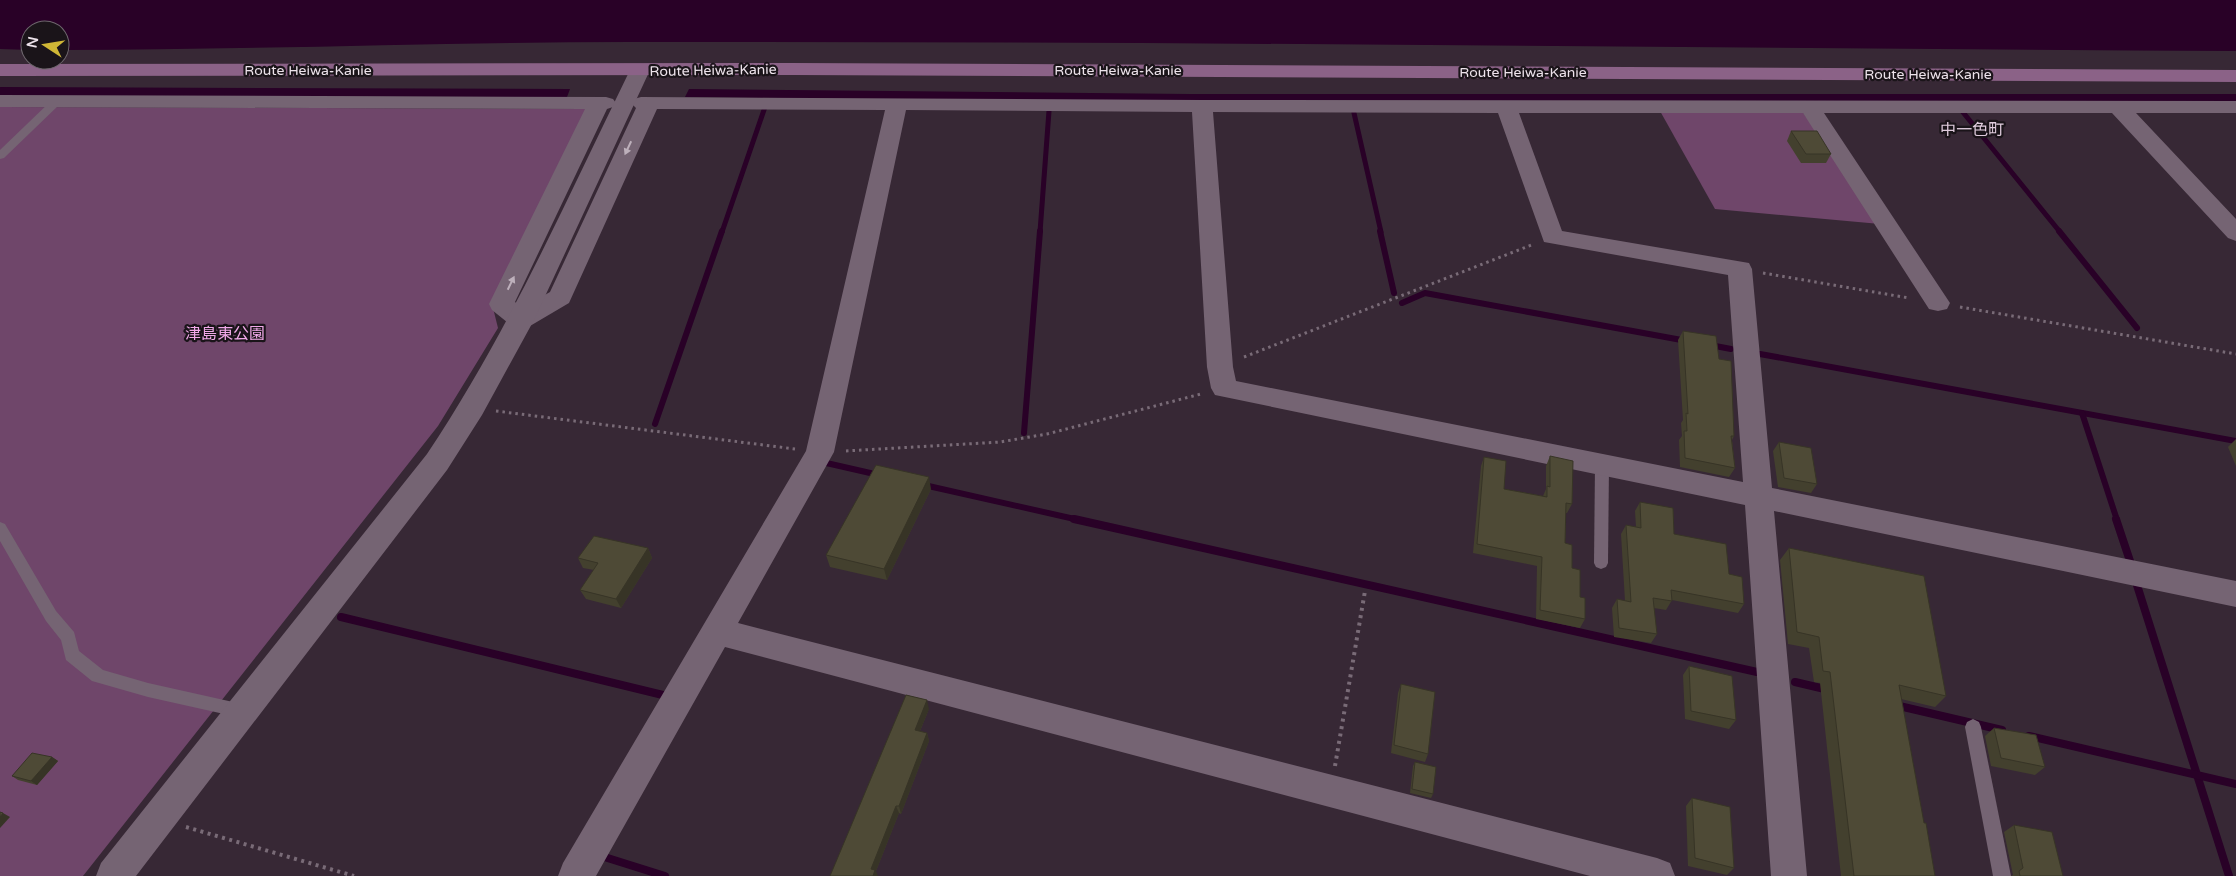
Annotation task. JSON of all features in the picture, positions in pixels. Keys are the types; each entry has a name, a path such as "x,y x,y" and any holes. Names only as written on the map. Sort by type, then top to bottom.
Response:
{"main road":[{"name":"Route Heiwa-Kanie","path":"0,70 804,69 2236,76"}],"street":[{"path":"114,876 437,462 472,408 521,320 640,70"},
{"path":"0,101 603,103 501,304 521,320"},
{"path":"521,320 560,297 645,103 1202,106 2236,107"},
{"path":"576,876 820,452 897,103"},
{"path":"1202,106 1222,377 1602,465 2236,594"},
{"path":"1506,106 1552,237 1740,269 1760,497 1789,876"},
{"path":"1810,107 1938,303"},
{"path":"2118,107 2236,233"},
{"path":"716,632 1657,876"}],"lane":[{"path":"0,156 56,102"},
{"path":"1601,563 1602,465"},
{"path":"0,528 51,616 68,637 72,655 98,676 148,690 242,711"},
{"path":"1973,728 2002,876"}],"path":[{"path":"472,408 820,452 1000,442 1066,430 1222,377 1552,237"},
{"path":"1740,269 2236,354"},
{"path":"1330,791 1365,592"},
{"path":"159,819 354,876"}],"green space":[{"name":"津島東公園","path":"0,107 586,109 492,304 498,328 438,426 83,876 0,876"},
{"path":"1660,111 1802,111 1880,224 1715,209"}],"shaded area":[{"path":"0,0 2236,0 2236,51 830,42 558,42 70,50 70,20 20,20 20,50 0,49"},
{"path":"0,87 570,89 567,97 0,96"},
{"path":"689,89 1190,94 2236,94 2236,103 1223,103 685,97"}],"building":[{"path":"1791,131 1817,131 1831,154 1806,154"},
{"path":"1683,331 1716,336 1719,359 1731,361 1734,436 1731,436 1735,468 1685,458 1684,431 1687,431 1686,413 1688,414"},
{"path":"1779,442 1811,448 1817,484 1784,478"},
{"path":"1550,456 1573,461 1572,504 1566,503 1565,543 1572,545 1572,568 1580,570 1580,597 1585,598 1585,619 1540,610 1542,557 1477,544 1484,457 1506,461 1504,489 1547,497 1547,486 1550,487"},
{"path":"876,465 929,477 884,569 826,555"},
{"path":"1640,502 1673,508 1674,534 1726,544 1729,574 1742,577 1744,604 1671,590 1672,601 1653,598 1657,634 1619,628 1617,599 1631,602 1626,525 1641,528"},
{"path":"594,536 648,548 616,599 580,590 598,563 578,558"},
{"path":"1789,548 1924,576 1946,696 1899,685 1935,876 1854,876 1830,672 1823,671 1819,637 1797,632"},
{"path":"1689,666 1732,676 1736,720 1691,711"},
{"path":"1401,684 1435,692 1428,754 1394,745"},
{"path":"906,695 927,700 915,730 927,733 899,806 896,806 871,869 875,870 873,876 830,876"},
{"path":"1994,728 2036,735 2045,767 2001,758"},
{"path":"32,753 52,757 31,781 12,776"},
{"path":"1415,762 1436,767 1433,794 1412,789"},
{"path":"1692,798 1730,807 1734,868 1695,858"},
{"path":"2014,825 2052,832 2063,876 2020,876 2019,871 2023,868"}],"waterway":[{"path":"722,232 765,107"},
{"path":"1040,232 1049,111"},
{"path":"1962,111 2060,232"},
{"path":"1354,113 1381,232"},
{"path":"655,424 722,231"},
{"path":"1024,433 1040,231"},
{"path":"1380,231 1394,293"},
{"path":"2059,231 2137,328"},
{"path":"1402,303 1425,293 1687,341"},
{"path":"1710,345 1731,349"},
{"path":"1760,354 2236,441"},
{"path":"2082,413 2117,520"},
{"path":"820,465 822,462 879,475"},
{"path":"924,485 1079,520"},
{"path":"1074,519 1757,672"},
{"path":"2116,519 2130,561"},
{"path":"2136,582 2197,775"},
{"path":"341,617 667,696"},
{"path":"1795,682 1829,690"},
{"path":"1895,705 2002,730"},
{"path":"2029,736 2197,775"},
{"path":"2197,775 2236,784"},
{"path":"2197,775 2229,876"},
{"path":"598,855 665,876"}],"district":[{"name":"中一色町","path":"1972,129"}]}
